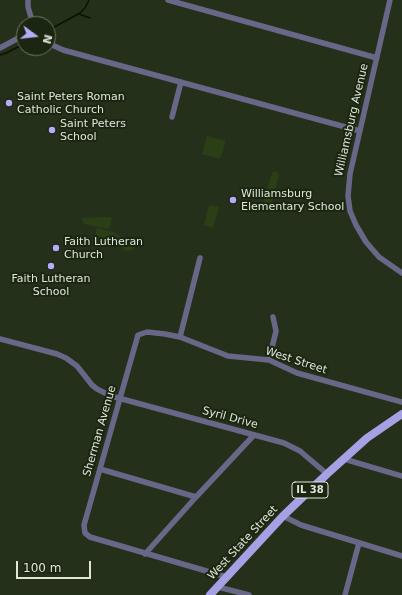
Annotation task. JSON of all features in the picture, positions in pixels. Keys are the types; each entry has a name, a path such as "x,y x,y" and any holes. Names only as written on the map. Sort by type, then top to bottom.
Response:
{"main road":[{"name":"West State Street","path":"210,595 283,516 327,474 367,438 402,414"}],"street":[{"path":"28,0 30,16"},
{"path":"168,0 376,58"},
{"name":"Williamsburg Avenue","path":"390,0 348,188 350,211 356,225 369,246 379,257 402,273"},
{"path":"0,48 16,39"},
{"path":"56,47 63,50 360,131"},
{"path":"172,117 181,82"},
{"path":"180,338 200,258"},
{"path":"269,360 276,331 272,317"},
{"name":"West Street","path":"138,335 147,332 180,338 228,356 269,360 297,373 402,402"},
{"name":"Sherman Avenue","path":"138,335 84,525 85,532 90,537 145,554"},
{"name":"Syril Drive","path":"0,339 62,355 73,362 97,389 120,398 277,440 293,446 327,474"},
{"path":"227,577 145,554 254,435"},
{"path":"344,459 402,476"},
{"path":"100,469 196,497"},
{"path":"283,516 301,525 402,556"},
{"path":"345,595 359,543"},
{"path":"218,587 249,595"}],"green space":[{"path":"207,136 226,141 220,159 202,154"},
{"path":"276,171 279,175 272,201 271,204 266,204 264,199 272,173"},
{"path":"209,205 219,207 213,228 204,225"},
{"path":"112,217 109,229 84,224 81,218"},
{"path":"97,228 113,232 125,239 131,240 134,248 129,251 124,250 122,247 102,242 100,237 95,236"}],"waterway":[{"path":"56,26 80,13 85,8 89,0"},
{"path":"79,14 90,18"},
{"path":"0,55 16,48"}],"place":[{"name":"Saint Peters Roman Catholic Church","path":"9,103"},
{"name":"Saint Peters School","path":"52,130"},
{"name":"Williamsburg Elementary School","path":"233,200"},
{"name":"Faith Lutheran Church","path":"56,248"},
{"name":"Faith Lutheran School","path":"51,266"}]}
